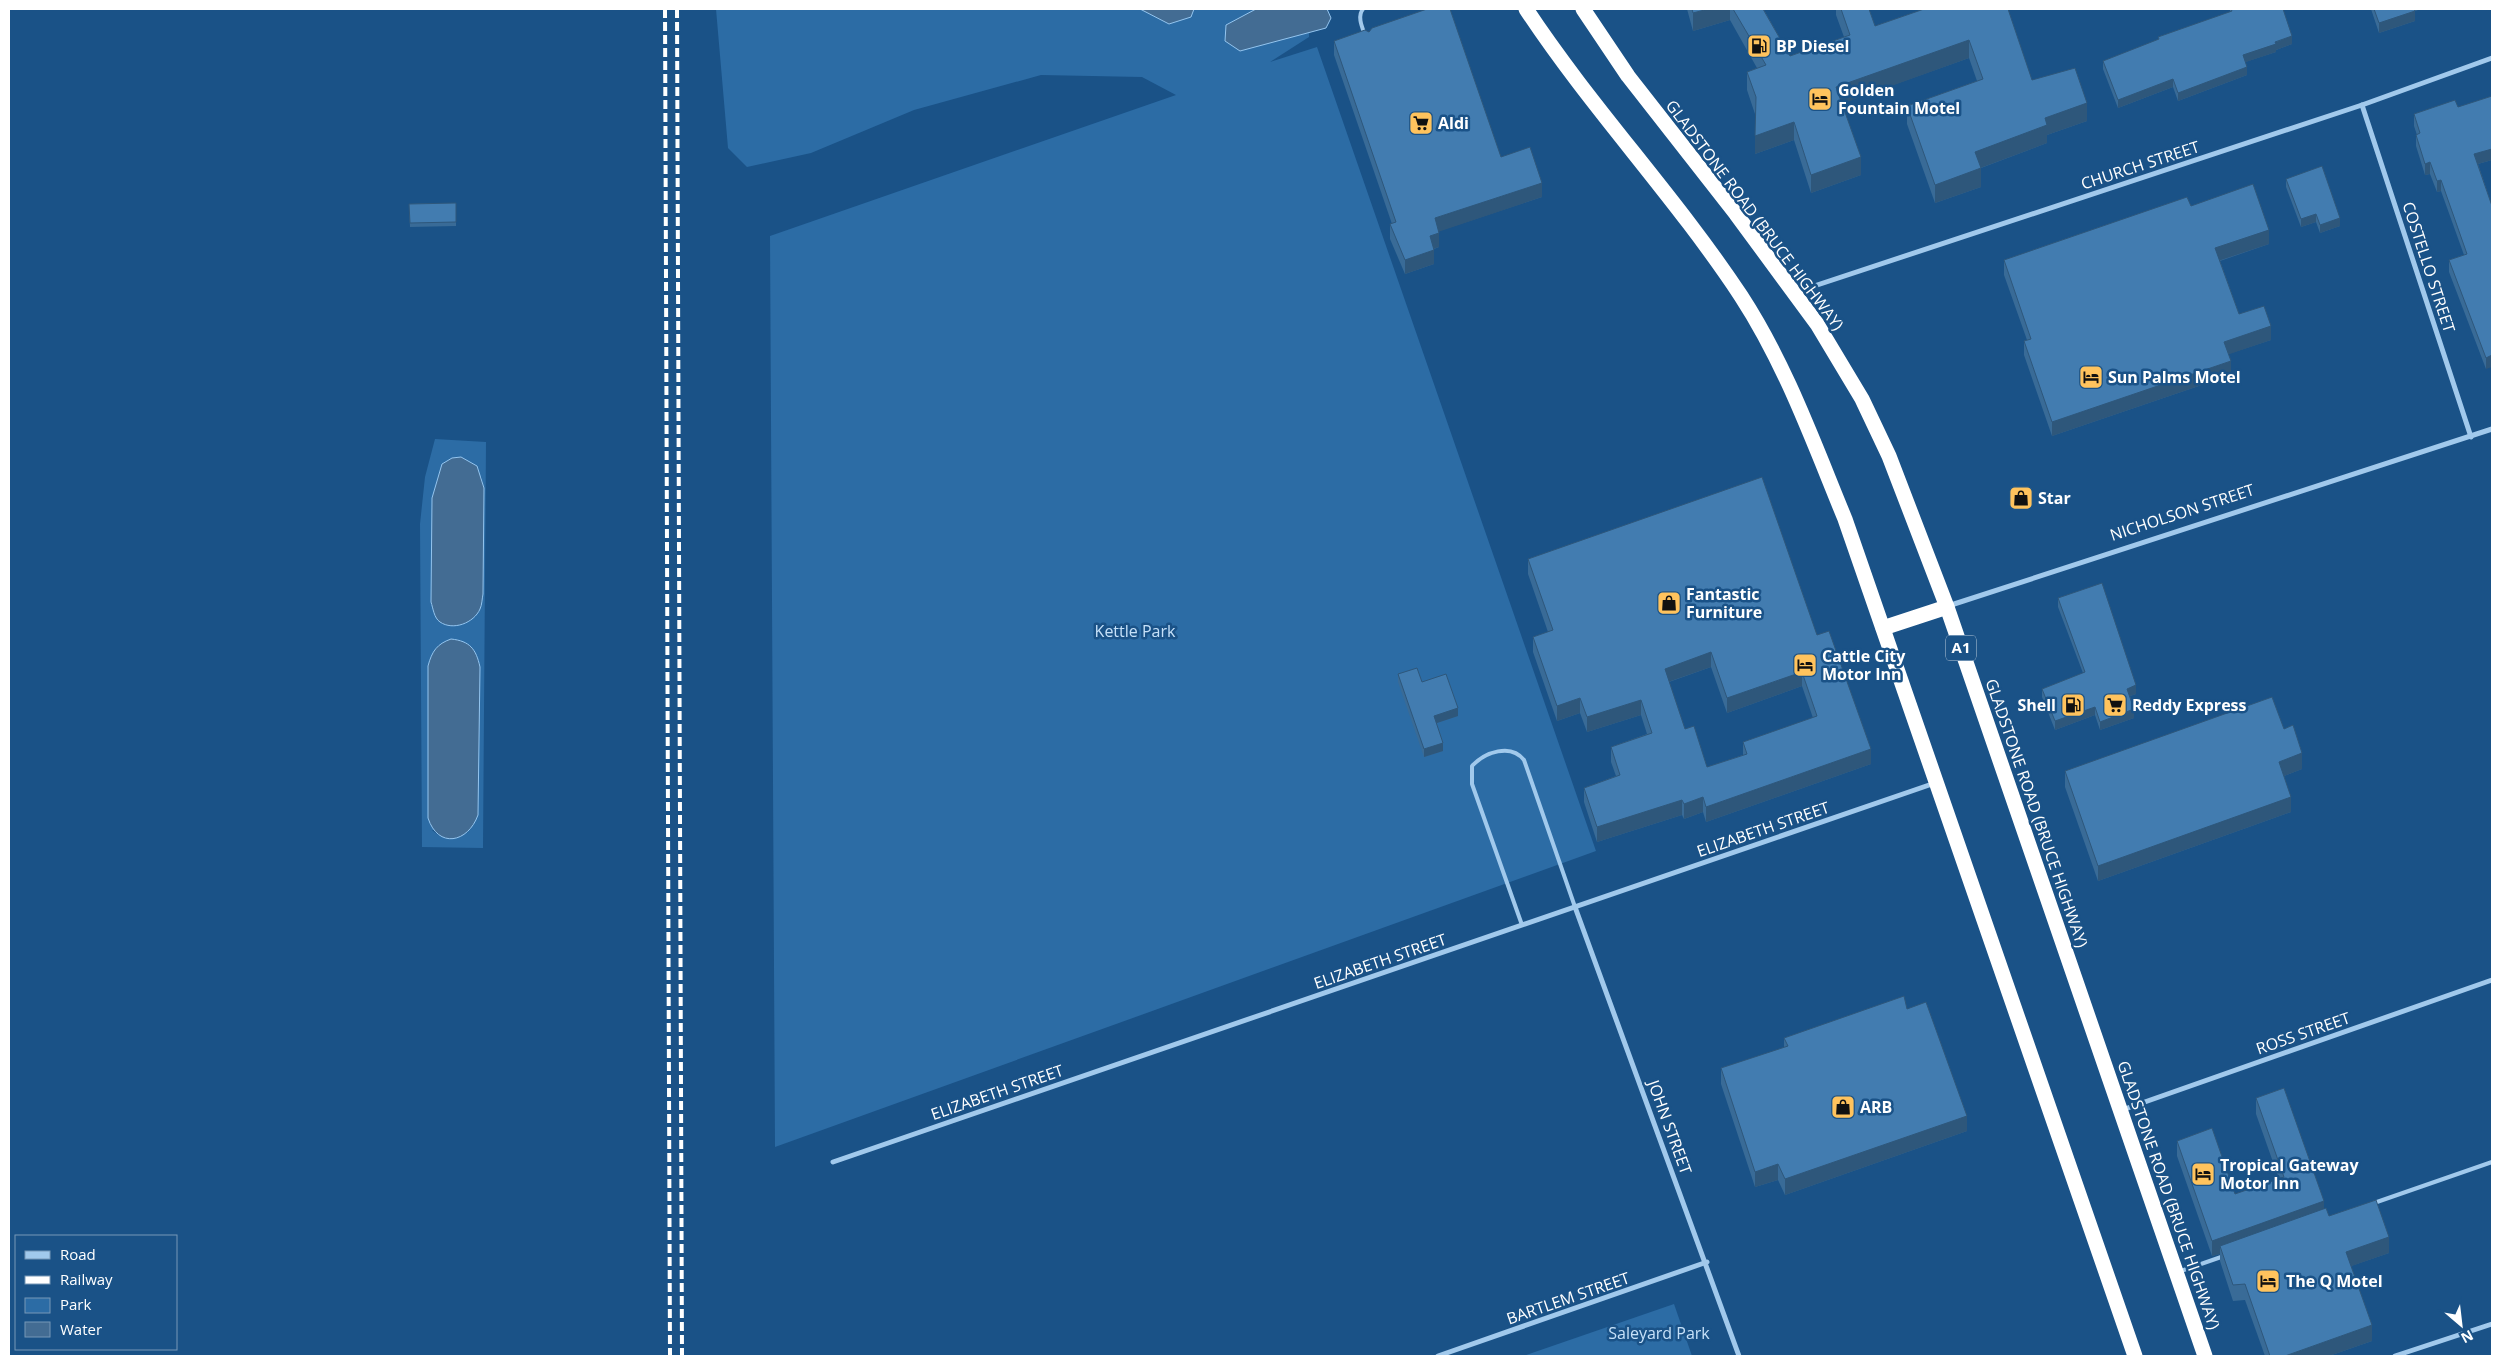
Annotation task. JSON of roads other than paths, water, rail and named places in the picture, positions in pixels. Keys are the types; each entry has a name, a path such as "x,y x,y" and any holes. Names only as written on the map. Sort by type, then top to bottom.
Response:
{"highway":[{"path":"1526,9 1558,57 1712,255 1754,317 1790,388 1845,519 2135,1356"},
{"name":"GLADSTONE ROAD (BRUCE HIGHWAY)","path":"1583,9 1628,76 1795,292 1840,362 1889,456 1947,607 2178,1272 2205,1356"},
{"name":"NICHOLSON STREET","path":"1883,628 1947,607"}],"street":[{"name":"CHURCH STREET","path":"1795,292 2362,105 2492,58"},
{"name":"COSTELLO STREET","path":"2362,105 2471,437"},
{"name":"NICHOLSON STREET","path":"1947,607 2492,430"},
{"name":"ELIZABETH STREET","path":"833,1162 1936,783"},
{"name":"JOHN STREET","path":"1575,907 1739,1356"},
{"name":"ROSS STREET","path":"2122,1110 2492,980"},
{"name":"BARTLEM STREET","path":"1438,1356 1706,1262"},
{"path":"2395,1356 2492,1324"}],"lane":[{"path":"1362,9 1360,12 1361,23 1368,43"},
{"path":"1522,925 1472,784 1472,766 1478,760 1492,753 1506,750 1520,755 1524,760 1575,907"},
{"path":"2371,1204 2492,1162"},
{"path":"2178,1272 2231,1254"}],"water":[{"path":"1140,9 1194,9 1191,17 1169,24"},
{"path":"1256,9 1327,9 1331,18 1326,28 1240,51 1225,41 1226,25"},
{"path":"461,457 477,466 484,488 483,594 481,607 473,618 463,624 451,626 445,625 438,620 431,602 432,498 442,464 452,458"},
{"path":"451,639 463,642 471,647 480,667 478,815 467,832 453,839 439,835 428,818 428,666 431,656 436,649 442,643"}],"railway":[{"path":"665,9 670,1356"},
{"path":"677,9 682,1356"}],"place":[{"name":"BP Diesel","path":"1759,46"},
{"name":"Golden Fountain Motel","path":"1820,99"},
{"name":"Aldi","path":"1421,123"},
{"name":"Sun Palms Motel","path":"2091,377"},
{"name":"Star","path":"2021,498"},
{"name":"Fantastic Furniture","path":"1669,603"},
{"name":"Cattle City Motor Inn","path":"1805,665"},
{"name":"Shell","path":"2073,705"},
{"name":"Reddy Express","path":"2115,705"},
{"name":"ARB","path":"1843,1107"},
{"name":"Tropical Gateway Motor Inn","path":"2203,1174"},
{"name":"The Q Motel","path":"2268,1281"}],"park label":[{"name":"Kettle Park","path":"1135,631"},
{"name":"Saleyard Park","path":"1659,1333"}]}
